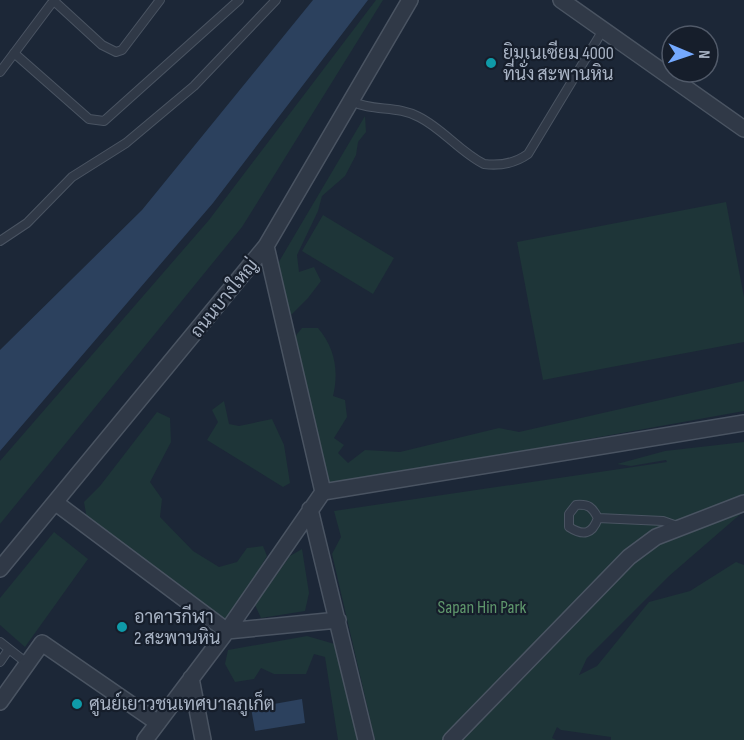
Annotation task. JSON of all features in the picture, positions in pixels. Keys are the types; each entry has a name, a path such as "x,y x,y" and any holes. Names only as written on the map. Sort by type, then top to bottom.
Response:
{"street":[{"name":"ถนนบางใหญ่","path":"0,569 266,246 410,0"},
{"path":"561,0 744,129"},
{"path":"266,246 323,492"},
{"path":"145,740 227,631 309,509 323,492 744,423"},
{"path":"56,503 227,631 338,620"},
{"path":"451,740 629,557 656,537 744,503"},
{"path":"309,509 366,740"},
{"path":"0,702 42,643 158,723"},
{"path":"191,678 203,740"}],"lane":[{"path":"0,72 53,0 102,45 116,52 122,50 160,0"},
{"path":"14,53 89,119 104,121 239,0"},
{"path":"0,241 27,223 72,177 126,143 194,86 276,0"},
{"path":"351,101 369,109 392,108 421,117 484,164 494,165 519,161 528,154 603,30"},
{"path":"585,504 593,508 598,518 595,528 588,533 579,534 569,527 569,514 576,505 585,504"},
{"path":"598,518 663,521 681,528"},
{"path":"0,642 28,664"},
{"path":"0,662 9,649"}],"green space":[{"path":"376,0 383,0 242,227 0,524 0,461 209,220"},
{"path":"365,116 366,132 358,142 356,155 345,176 322,196 318,211 297,255 299,272 314,267 321,281 289,317 277,265"},
{"path":"726,202 744,297 744,342 543,380 517,242"},
{"path":"323,215 394,258 373,294 302,251"},
{"path":"302,328 318,328 332,352 336,378 333,396 345,400 347,417 334,438 344,445 338,453 348,463 365,450 400,452 499,428 519,432 744,381 744,411 327,486 293,339"},
{"path":"224,401 229,424 239,426 272,419 284,445 290,483 283,487 207,440 218,422 212,410"},
{"path":"157,412 170,418 171,442 150,482 162,499 160,517 193,551 219,567 237,562 247,548 263,546 267,556 227,622 87,519 84,502 100,486"},
{"name":"Sapan Hin Park","path":"744,442 744,511 669,576 587,658 579,675 597,666 649,602 690,591 736,562 744,565 744,740 611,740 611,737 561,730 557,727 552,738 556,740 375,740 332,554 341,537 334,511 667,462 666,460 631,466 617,464 665,451"},
{"path":"54,532 88,559 25,647 0,625 0,598"},
{"path":"302,549 309,593 305,611 261,618 255,605 290,556"},
{"path":"307,636 338,645 357,740 338,740 325,657 314,654 306,674 274,674 261,668 254,679 235,682 225,664 228,650"}],"water":[{"path":"313,0 368,0 213,203 0,451 0,350 142,210"},
{"path":"302,699 305,723 255,731 251,708"}],"place":[{"name":"ยิมเนเซียม 4000 ที่นั่ง สะพานหิน","path":"491,63"},
{"name":"อาคารกีฬา 2 สะพานหิน","path":"122,627"},
{"name":"ศูนย์เยาวชนเทศบาลภูเก็ต","path":"77,704"}]}
